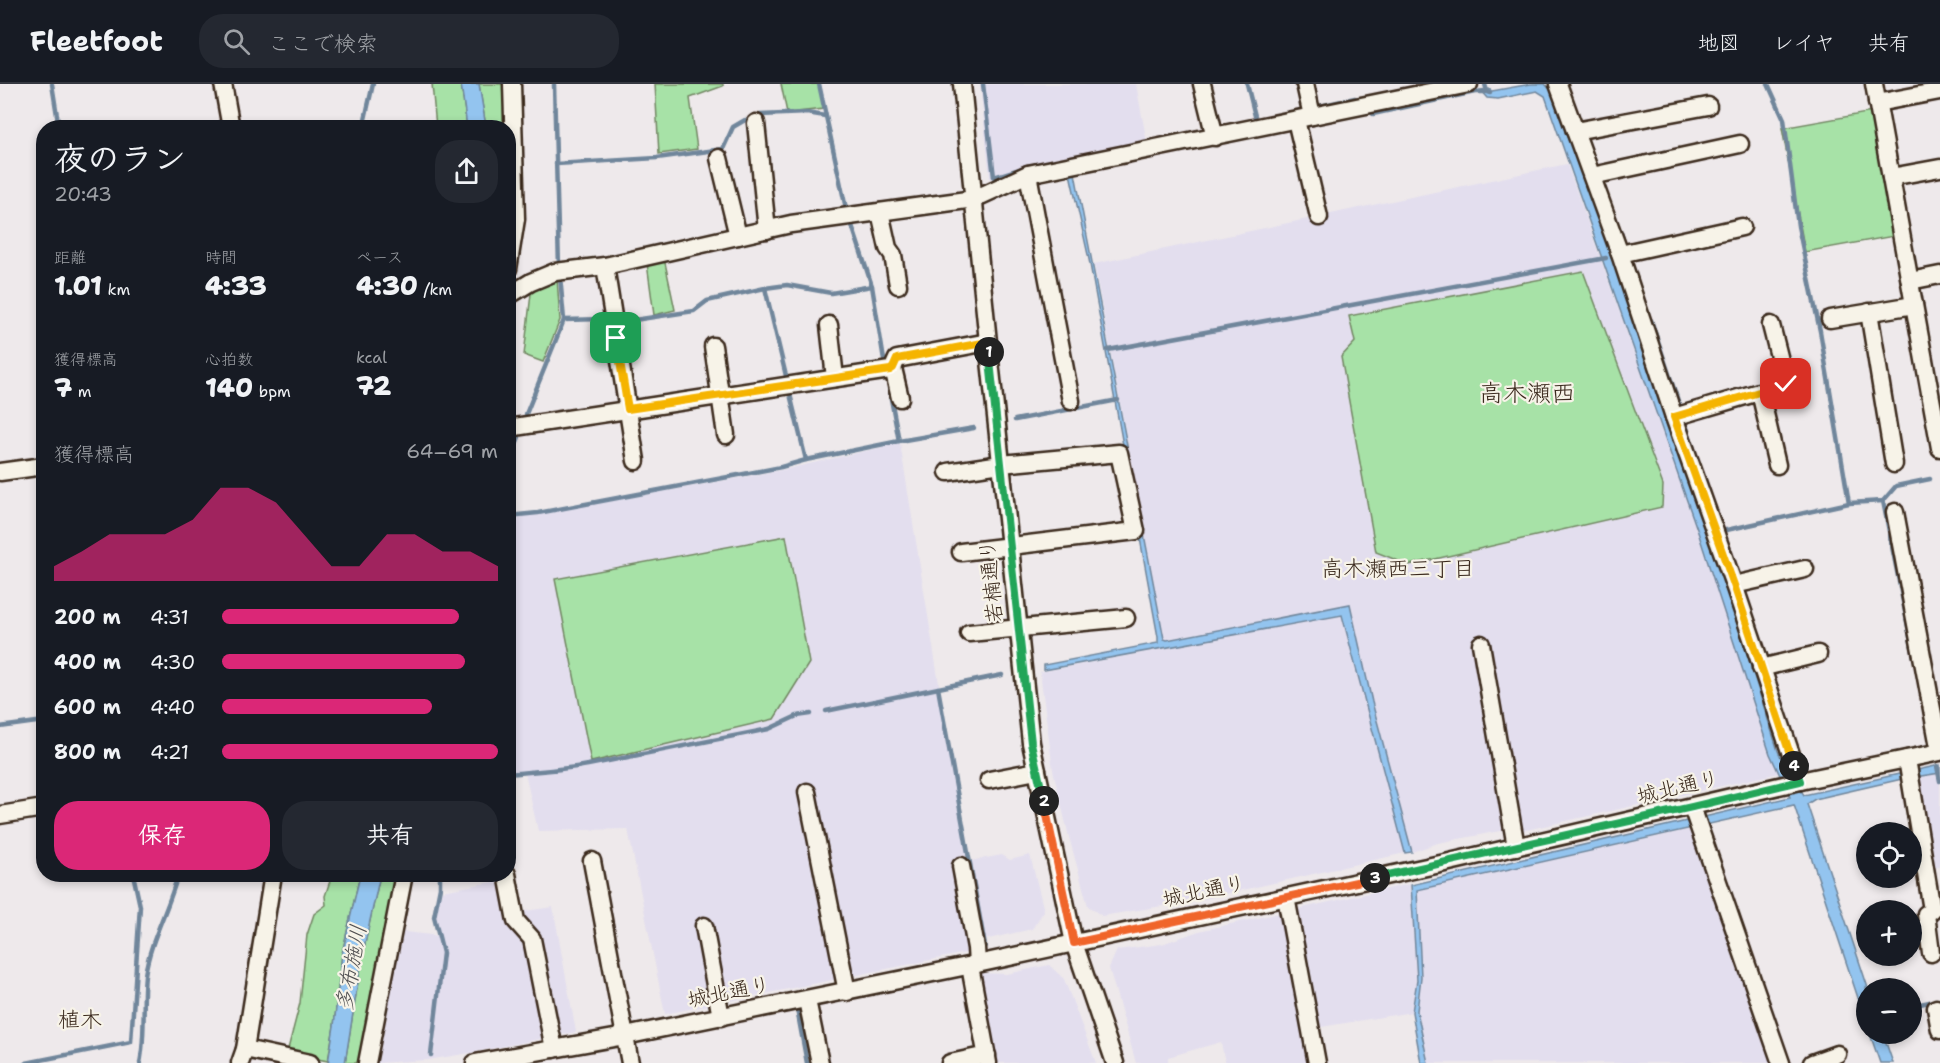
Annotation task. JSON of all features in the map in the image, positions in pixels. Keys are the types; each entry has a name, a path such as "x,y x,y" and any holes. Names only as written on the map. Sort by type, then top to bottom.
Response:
{"street":[{"path":"223,84 230,120"},
{"name":"若楠通り","path":"962,84 1031,743 1074,943 1116,1063"},
{"path":"1202,84 1213,131"},
{"path":"1305,84 1319,217"},
{"path":"516,291 531,282 560,272 605,266 738,236 766,225 974,199 1028,174 1213,131 1469,84"},
{"path":"1558,84 1681,415 1734,585 1800,781"},
{"path":"1874,84 1914,305 1932,355 1940,448"},
{"path":"515,85 515,120"},
{"path":"1877,103 1940,91"},
{"path":"1575,131 1708,106"},
{"path":"756,123 766,225"},
{"path":"1592,176 1740,144"},
{"path":"719,158 738,236"},
{"path":"1891,177 1940,168"},
{"path":"1028,174 1071,401"},
{"path":"880,212 888,248 893,255 898,285"},
{"path":"1620,254 1742,227"},
{"path":"605,266 636,461"},
{"path":"1910,281 1940,275"},
{"path":"1830,319 1914,305"},
{"path":"1869,312 1894,465"},
{"path":"829,325 835,378"},
{"path":"1681,415 1786,384 1771,325"},
{"path":"900,398 893,368 897,359 988,342"},
{"path":"713,346 726,435"},
{"path":"516,427 893,368"},
{"path":"1760,392 1777,465"},
{"path":"948,472 1000,464 1119,453 1136,531 962,552"},
{"path":"0,472 36,467"},
{"path":"1895,512 1940,752"},
{"path":"1734,585 1804,569"},
{"path":"969,633 1126,618"},
{"path":"1481,644 1516,847"},
{"path":"1761,668 1818,654"},
{"name":"城北通り","path":"475,1063 847,992 1516,847 1696,818 1800,781 1909,770 1940,752"},
{"path":"1909,770 1932,910 1926,915 1931,953"},
{"path":"989,780 1037,771"},
{"path":"807,792 847,992"},
{"path":"0,815 36,809"},
{"path":"1696,818 1781,1063"},
{"path":"592,861 630,1063"},
{"path":"950,1063 987,1059 974,965 976,948 962,866"},
{"path":"272,882 243,1056 308,1063"},
{"path":"367,1063 402,882"},
{"path":"509,882 516,921 532,939 554,1049"},
{"path":"1286,897 1317,1063"},
{"path":"704,926 722,1017"},
{"path":"807,1000 820,1063"},
{"path":"1936,1008 1940,1030"},
{"path":"1812,1063 1837,1054"}],"shaded area":[{"path":"980,84 1136,84 1147,143 990,179"},
{"path":"1567,164 1698,532 1770,754 1779,773 1522,831 1500,831 1438,843 1412,852 1372,702 1350,604 1164,640 1094,264"},
{"path":"900,443 970,861 1002,855 1010,860 1030,855 1044,911 1032,929 984,940 980,950 665,1014 628,829 538,831 525,773 516,774 516,516 540,514 787,469"},
{"path":"1342,615 1405,853 1199,900 1102,916 1088,906 1053,770 1040,672"},
{"path":"1940,767 1940,866 1929,868 1911,774"},
{"path":"1691,829 1772,1063 1428,1063 1417,1011 1421,977 1417,890"},
{"path":"504,882 511,913 553,907 576,1032 428,1060 376,1063 373,1060 397,931 440,936 435,916 442,891"},
{"path":"1410,884 1417,980 1412,1012 1303,1030 1309,1063 1225,1063 1221,1042 1168,1057 1168,1063 1136,1063 1109,968 1117,950 1162,944 1199,931"},
{"path":"1049,965 1064,979 1096,1063 994,1063 976,973 1007,974"}],"green space":[{"path":"432,84 461,84 466,120 435,120"},
{"path":"479,84 506,84 507,120 485,120"},
{"path":"655,84 723,84 723,86 690,98 697,149 659,154"},
{"path":"781,84 819,84 824,109 787,113"},
{"path":"1872,112 1894,236 1805,252 1782,128"},
{"path":"664,258 675,310 654,315 647,263"},
{"path":"1583,271 1663,485 1662,507 1409,565 1376,552 1341,357 1355,342 1349,316"},
{"path":"557,278 560,320 543,362 524,355 532,285"},
{"path":"786,536 809,663 774,719 591,762 555,579"},
{"path":"330,882 358,882 342,954 328,1061 287,1053 300,1003 307,935 314,914 326,905 325,896"},
{"path":"378,882 396,882 360,1063 345,1063 362,957"}],"water":[{"path":"461,84 479,84 485,120 466,120"},
{"path":"1531,84 1545,84 1557,97 1709,535 1778,751 1786,768 1804,795 1940,765 1940,773 1902,779 1815,799 1807,804 1856,952 1856,966 1861,966 1865,978 1856,978 1856,992 1794,805 1417,890 1421,977 1417,1011 1428,1063 1421,1063 1412,1012 1417,980 1411,885 1790,797 1770,754 1698,532 1545,96 1537,91 1498,99 1487,98 1480,90 1492,91"},
{"path":"1074,168 1164,639 1350,604 1372,702 1412,852 1405,853 1342,615 1044,670 1044,665 1158,643 1090,264 1069,169"},
{"name":"多布施川","path":"358,882 378,882 362,957 345,1063 328,1063 334,1026 342,954"},
{"path":"1873,1044 1886,1044 1893,1063 1880,1063"}],"waterway":[{"path":"52,84 58,120"},
{"path":"365,120 373,84"},
{"path":"554,84 559,267"},
{"path":"819,84 845,204 872,286 884,360"},
{"path":"983,84 994,177 1029,166"},
{"path":"1247,84 1256,120"},
{"path":"1485,84 1487,92 1490,93"},
{"path":"1768,84 1784,119 1798,226 1820,331 1849,503"},
{"path":"1373,114 1475,92 1485,92"},
{"path":"1284,114 1355,98 1358,100"},
{"path":"760,115 807,113 825,116"},
{"path":"556,164 657,158 723,149 733,127 745,120"},
{"path":"1620,230 1623,239"},
{"path":"1108,350 1606,258"},
{"path":"526,414 564,320 560,276"},
{"path":"621,322 694,311 707,301 765,288 787,285 831,293 872,286"},
{"path":"765,288 786,376"},
{"path":"564,320 605,319"},
{"path":"1651,320 1694,449"},
{"path":"889,388 899,441 974,428"},
{"path":"790,394 806,460 899,441"},
{"path":"1015,420 1118,400"},
{"path":"516,444 519,437"},
{"path":"516,515 781,467 806,460"},
{"path":"1721,528 1722,531 1849,503 1883,501 1896,486 1930,479"},
{"path":"1883,501 1914,657"},
{"path":"826,711 1002,675"},
{"path":"938,688 985,946"},
{"path":"516,773 588,765 769,729 797,716 811,714"},
{"path":"0,727 36,722"},
{"path":"1937,766 1940,781"},
{"path":"26,1063 131,1042 140,906 135,882"},
{"path":"140,1063 147,962 176,882"},
{"path":"431,1055 443,953 434,917 440,882"},
{"path":"1922,1004 1934,1001"},
{"path":"797,1009 807,1063"}],"district":[{"name":"高木瀬西","path":"1527,393"},
{"name":"高木瀬西三丁目","path":"1398,568"},
{"name":"植木","path":"80,1019"}],"route":[{"path":"616,338 628,409 890,370 897,359 988,342 1031,743 1074,943 1445,863 1800,781 1674,417 1786,384"}]}
